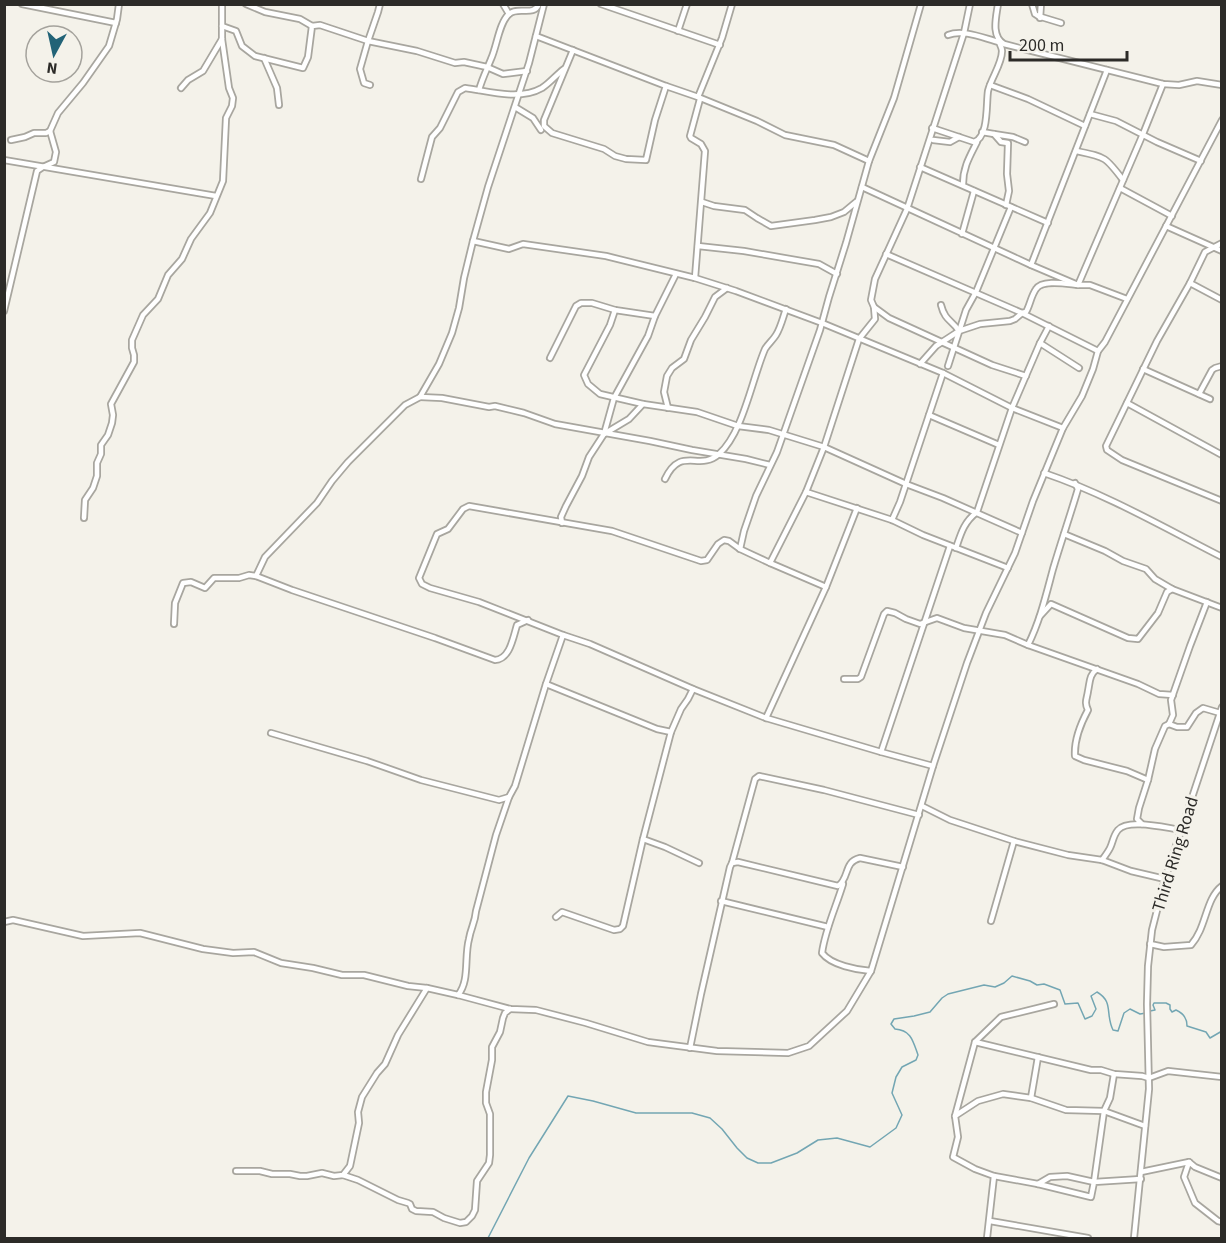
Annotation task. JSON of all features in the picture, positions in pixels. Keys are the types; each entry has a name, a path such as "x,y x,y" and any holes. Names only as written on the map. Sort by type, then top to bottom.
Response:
{"street":[{"path":"22,4 116,23"},
{"path":"4,311 37,171 54,162 56,152 50,131 58,113 109,46 119,4"},
{"path":"84,518 87,495 93,488 97,476 101,445 112,423 111,404 134,362 132,340 144,315 158,299 168,275 182,259 191,239 210,213 224,181 226,118 233,98 229,88 222,39 222,4"},
{"path":"246,4 265,12 300,19 312,26 320,25 368,41 417,51 455,63 464,62 487,67 503,74 527,71"},
{"path":"370,85 364,83 360,69 380,4"},
{"path":"503,4 509,14"},
{"path":"479,90 499,33 509,14 534,11 539,4"},
{"path":"420,397 439,364 452,333 488,187 527,71 544,4"},
{"path":"601,4 720,45"},
{"path":"678,31 687,4"},
{"path":"695,278 705,151 701,144 690,136 699,98 720,45 732,4"},
{"path":"740,549 756,496 777,452 813,352 869,161 894,98 921,4"},
{"path":"875,319 871,300 875,279 907,209 964,33 970,4"},
{"path":"963,184 963,174 982,132 988,93 1002,51 995,32 998,4"},
{"path":"1032,4 1035,14 1040,18 1061,23"},
{"path":"1040,18 1041,4"},
{"path":"222,26 236,31 242,46 255,56 303,68 308,57 312,26"},
{"path":"948,35 955,32 964,33 1162,84 1179,85 1197,81 1221,85"},
{"path":"536,36 757,121 785,135 834,145 869,161"},
{"path":"181,88 188,80 203,71 222,39"},
{"path":"573,50 547,111 544,126 552,133 604,149 615,156 646,160 666,86"},
{"path":"264,58 277,88 279,105"},
{"path":"421,179 432,137 443,123 458,92 465,88 505,94 534,91 564,69"},
{"path":"1031,265 1107,70"},
{"path":"1078,285 1162,84"},
{"path":"990,85 1028,99 1085,126"},
{"path":"515,107 533,118 541,130"},
{"path":"1090,114 1116,121 1201,161"},
{"path":"4,922 13,920 83,936 140,933 203,949 232,953 254,952 281,963 342,975 364,975 458,995 510,1009 536,1010 648,1042 717,1051 788,1053 809,1046 847,1011 871,971 933,766 967,663 1008,568 1032,501 1063,428 1082,396 1098,351 1105,342 1221,120"},
{"path":"932,128 977,141"},
{"path":"11,140 50,131"},
{"path":"982,132 1013,137 1025,142"},
{"path":"948,366 966,310 995,248 1009,206 1008,143 1001,142 994,134"},
{"path":"933,140 950,142 959,137"},
{"path":"1076,151 1102,157 1123,180"},
{"path":"4,160 216,196"},
{"path":"920,167 1048,223"},
{"path":"862,187 1078,285"},
{"path":"1120,188 1172,216"},
{"path":"962,234 974,191"},
{"path":"702,202 745,210 771,226 831,217 844,212 858,200"},
{"path":"1166,226 1221,251"},
{"path":"473,241 509,249 523,244 606,256 727,288 822,323 943,373 1012,408 1063,428"},
{"path":"1202,242 1205,252"},
{"path":"1221,243 1205,252 1143,369 1106,446 1107,450 1122,460 1221,501"},
{"path":"698,246 744,251 819,264 837,274"},
{"path":"886,254 1022,313 1098,351"},
{"path":"562,523 561,517 589,457 604,434 614,398 648,336 655,316 676,274"},
{"path":"920,364 936,345 958,331 980,324 1015,319 1026,312 1034,291 1039,285 1047,283 1090,285 1126,299"},
{"path":"1190,283 1221,300"},
{"path":"668,408 664,392 667,376 672,368 684,359 691,340 715,297 727,288"},
{"path":"550,358 576,306 581,303 592,303 615,310 655,316"},
{"path":"941,305 948,320 958,331"},
{"path":"874,307 890,318 992,365 1026,376"},
{"path":"665,480 673,466 680,461 711,460 729,442 738,426 766,347 776,336 786,309"},
{"path":"615,310 610,325 584,375 588,384 600,394 644,404 697,412 738,426 769,430 824,447 1022,533"},
{"path":"770,564 806,492 824,447 860,339 875,319 884,314"},
{"path":"881,752 953,547 964,525 977,512 1012,408 1049,326"},
{"path":"1040,343 1079,368"},
{"path":"1199,394 1212,370 1221,366"},
{"path":"1143,369 1210,399"},
{"path":"892,520 943,373"},
{"path":"256,576 265,557 317,503 348,462 405,405 420,397 495,406 555,424 770,465"},
{"path":"1127,403 1221,455"},
{"path":"604,434 629,418 644,404"},
{"path":"929,415 999,445"},
{"path":"1044,473 1075,483 1130,509 1221,557"},
{"path":"1028,645 1040,616 1078,489 1075,483"},
{"path":"806,492 892,520 923,535 1008,568"},
{"path":"826,586 770,564 729,541 724,540 718,544 707,560 701,561 612,531 470,506 466,507 448,529 437,534 419,578 422,584 430,588 479,602 528,620 766,718 933,766"},
{"path":"766,718 826,586 857,508"},
{"path":"1064,534 1123,561 1146,568 1155,579 1172,589 1221,608"},
{"path":"174,624 175,603 183,583 191,582 205,588 214,578 239,578 249,575 495,660 500,660 506,655 517,625 528,620"},
{"path":"1040,616 1052,604 1128,638 1138,639 1158,613 1167,592 1172,589"},
{"path":"1142,824 1137,819 1137,815 1155,749 1165,726 1169,724 1173,715 1171,700 1207,602"},
{"path":"844,680 861,677 887,611 920,624 937,618 964,628 1014,638 1159,694 1173,695"},
{"path":"458,995 464,984 469,937 475,923 476,910 496,835 515,786 563,635"},
{"path":"1097,669 1090,679 1085,700 1088,710 1083,717 1075,747 1075,756 1091,763 1127,771 1148,780"},
{"path":"546,684 657,729 671,732"},
{"path":"556,917 562,912 614,930 623,926 671,732 693,689"},
{"path":"1169,724 1177,728 1187,727 1196,713 1203,708 1220,710"},
{"name":"Third Ring Road","path":"1134,1239 1149,1078 1147,1004 1152,930 1165,879 1220,710"},
{"path":"271,734 422,780 499,800 509,797"},
{"path":"690,1048 729,867 755,779 759,776 824,790 919,815"},
{"path":"922,806 950,820 1014,841 1068,855 1102,860 1131,871 1165,879"},
{"path":"1102,860 1122,826 1142,824 1182,830"},
{"path":"643,839 699,863"},
{"path":"991,921 1014,841"},
{"path":"871,971 858,970 827,959 822,953 828,927 850,862 860,858 903,867"},
{"path":"732,863 738,862 838,886 843,884"},
{"path":"1150,944 1164,947 1191,945 1203,926 1211,899 1221,886"},
{"path":"722,901 828,927"},
{"path":"343,1175 350,1166 362,1097 385,1064 398,1035 427,988"},
{"path":"1054,1004 1001,1017 975,1042 955,1116 958,1137 953,1157 994,1176 1091,1197 1104,1111 1110,1098 1114,1074"},
{"path":"236,1172 260,1171 300,1176 322,1173 334,1176 343,1175 408,1203 416,1211 433,1212 460,1223 466,1222 475,1210 477,1181 489,1163 490,1114 486,1103 486,1092 492,1047 500,1032 503,1018 510,1009"},
{"path":"975,1042 1114,1074 1149,1078 1168,1071 1221,1077"},
{"path":"1031,1098 1038,1057"},
{"path":"955,1116 978,1101 1003,1094 1031,1098 1066,1110 1104,1111 1145,1126"},
{"path":"1141,1172 1189,1162"},
{"path":"1189,1162 1221,1178"},
{"path":"1189,1162 1184,1177 1194,1203 1221,1222"},
{"path":"987,1239 994,1176"},
{"path":"1038,1184 1050,1177 1066,1176 1094,1182 1141,1179"},
{"path":"990,1221 1088,1239"}],"waterway":[{"path":"488,1238 529,1158 568,1096 636,1113 692,1113 710,1118 747,1158 758,1163 771,1163 797,1153 818,1140 837,1138 870,1147 896,1128 902,1115 892,1093 896,1077 902,1067 916,1060 918,1055 908,1034 895,1029 891,1024 894,1019 930,1012 948,994 984,985 995,987 1012,976 1060,990 1065,1004 1078,1003 1085,1019 1092,1016 1096,1009 1091,996 1097,992 1106,1000 1113,1030 1118,1031 1124,1013 1130,1009 1140,1014 1146,1013"},
{"path":"1150,1011 1155,1010 1154,1003 1166,1003 1170,1005 1172,1012 1176,1010 1183,1015 1187,1026 1206,1032 1210,1038 1222,1031"}]}
